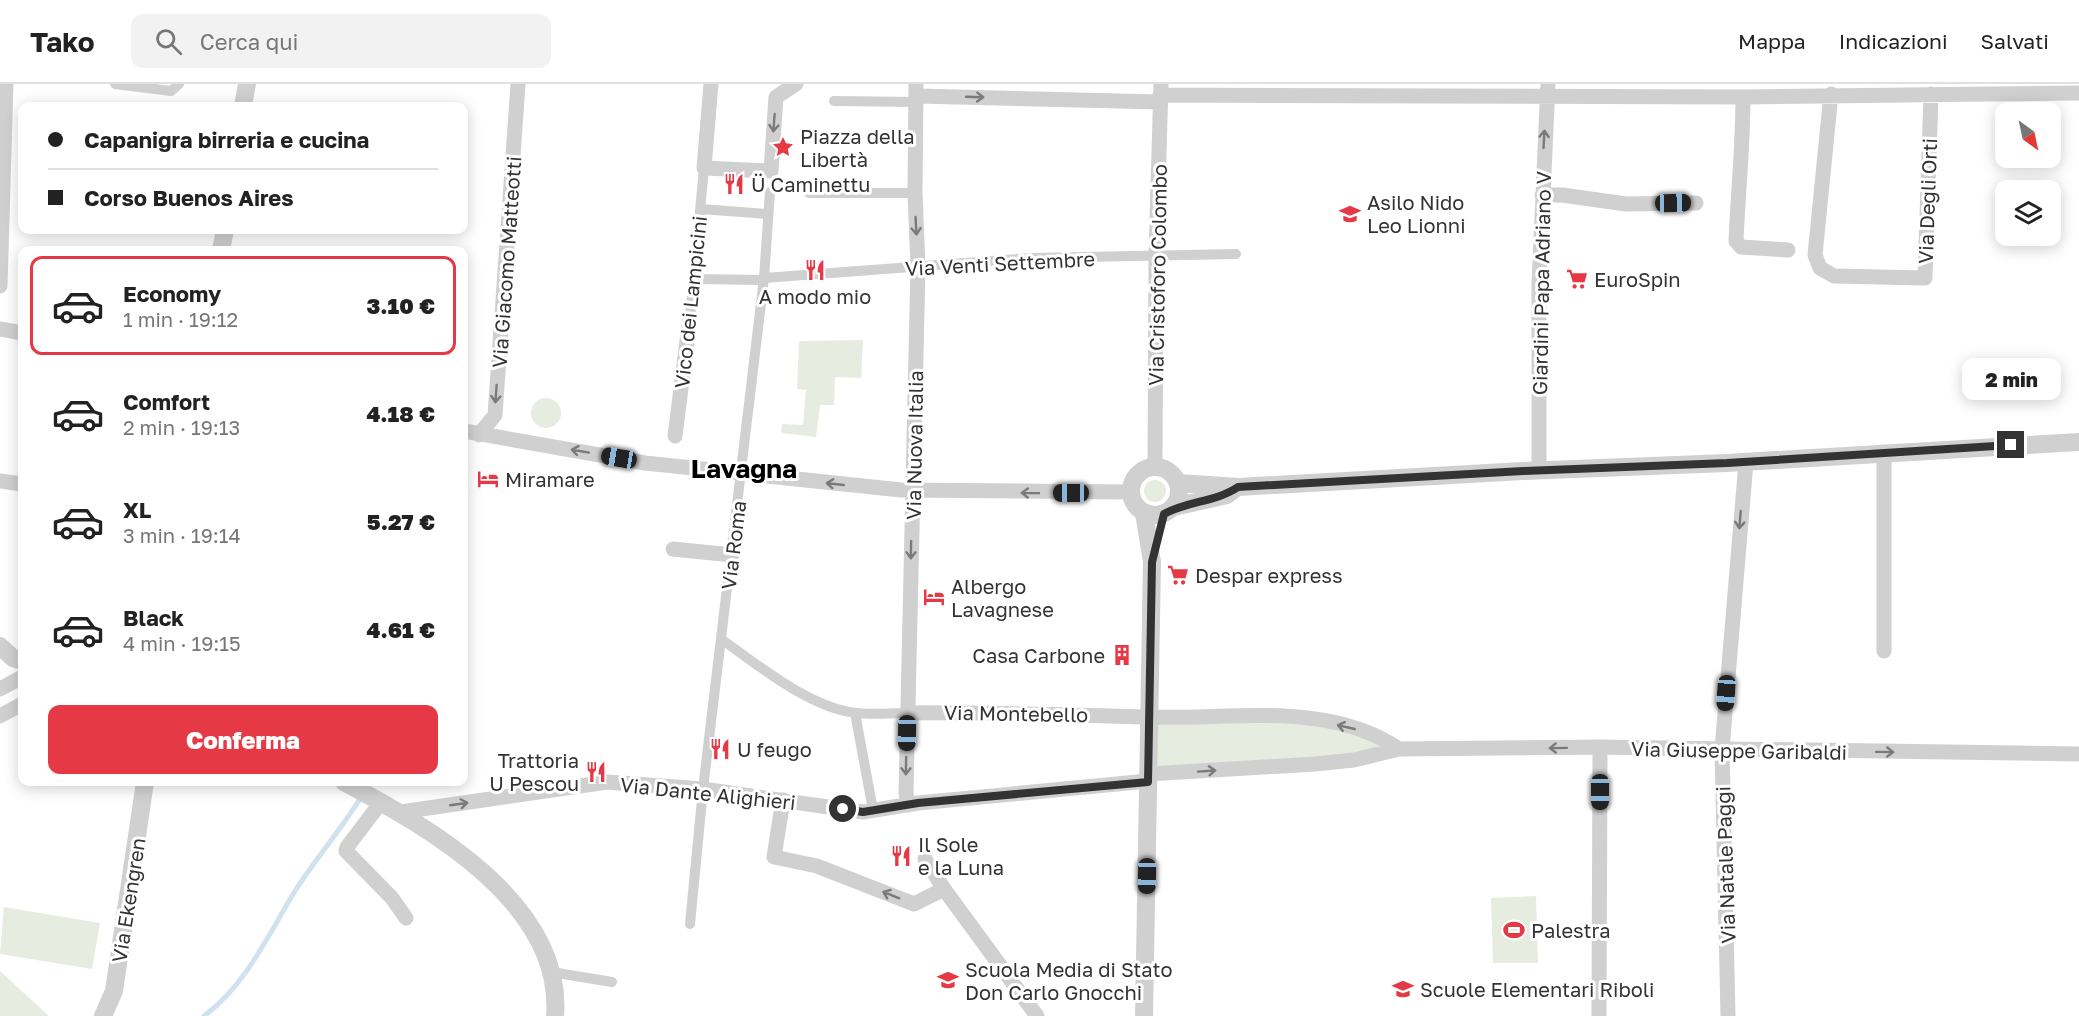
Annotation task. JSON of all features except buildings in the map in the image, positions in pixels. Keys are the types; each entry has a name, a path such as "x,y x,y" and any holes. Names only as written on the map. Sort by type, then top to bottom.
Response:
{"street":[{"path":"0,286 6,84"},
{"path":"115,84 171,91 179,84"},
{"path":"244,102 247,84"},
{"name":"Via Giacomo Matteotti","path":"479,435 495,415 518,84"},
{"path":"711,84 704,168 771,171 776,97 796,84"},
{"path":"834,102 916,94 1547,90 1743,97 1831,94 2079,93"},
{"name":"Giardini Papa Adriano V","path":"1539,470 1539,294 1547,90"},
{"name":"Via Nuova Italia","path":"908,805 907,713 918,267 915,193 916,94"},
{"name":"Via Cristoforo Colombo","path":"1155,466 1156,256 1160,94"},
{"name":"Via Degli Orti","path":"1831,94 1817,235 1817,262 1824,272 1834,276 1925,278 1931,94"},
{"path":"1743,97 1742,167 1739,179 1736,242 1741,247 1788,250"},
{"name":"Vico dei Lampicini","path":"675,436 695,279 704,168"},
{"name":"Via Roma","path":"690,924 703,789 764,279 770,192"},
{"path":"809,193 915,193"},
{"path":"1542,195 1562,195 1626,204 1696,203"},
{"path":"701,209 768,214"},
{"name":"Via Venti Settembre","path":"695,279 764,279 1032,258 1236,254"},
{"path":"0,330 18,332"},
{"path":"468,432 742,475 912,491 1130,492"},
{"path":"1178,483 1238,487 1539,470 1746,462 2079,442"},
{"path":"1884,452 1884,651"},
{"name":"Via Natale Paggi","path":"1728,1016 1722,749 1746,462"},
{"path":"1152,562 1169,510 1180,492 1173,473 1155,466 1137,474 1130,492 1132,501 1144,513 1153,516 1169,510 1227,495 1238,487"},
{"path":"0,481 18,483"},
{"path":"1144,513 1152,562 1144,1016"},
{"path":"673,549 732,555"},
{"name":"Via Montebello","path":"721,639 770,674 821,703 855,713 981,711 1150,717 1273,714 1351,727 1389,742 1399,749"},
{"path":"0,646 18,660"},
{"path":"0,688 18,679"},
{"path":"0,716 18,707"},
{"path":"855,713 873,810"},
{"path":"1599,1016 1600,747"},
{"name":"Via Giuseppe Garibaldi","path":"1399,749 1600,747 2079,754"},
{"name":"Via Dante Alighieri","path":"401,812 607,782 703,789 863,812 1148,778 1354,760 1399,749"},
{"name":"Via Ekengren","path":"103,1016 114,991 144,786"},
{"path":"355,786 401,812 481,869 526,921 540,944 551,972 555,1016"},
{"path":"378,799 346,851 392,898 406,918"},
{"path":"783,800 774,857 817,866 914,904 944,889"},
{"path":"926,859 944,889 1037,1016"},
{"path":"551,972 612,982"}],"shaded area":[{"path":"863,340 861,378 835,377 834,405 820,405 816,437 781,433 782,424 803,425 806,390 797,389 799,341"},
{"path":"546,398 557,402 561,413 557,424 546,428 535,424 531,413 535,402"},
{"path":"1155,480 1163,483 1166,491 1163,499 1155,502 1147,499 1144,491 1147,483"},
{"path":"1272,717 1350,729 1391,748 1356,755 1152,770 1153,723"},
{"name":"Palestra","path":"1536,896 1538,963 1493,963 1491,898"},
{"path":"4,907 100,923 92,969 0,954"},
{"path":"0,971 49,1016 0,1016"}],"waterway":[{"path":"204,1016 219,1004 244,974 295,891 368,786"}],"place":[{"name":"Piazza della Libertà","path":"783,147"},
{"name":"Ü Caminettu","path":"734,184"},
{"name":"Asilo Nido Leo Lionni","path":"1350,214"},
{"name":"A modo mio","path":"815,270"},
{"name":"EuroSpin","path":"1577,279"},
{"name":"Miramare","path":"488,479"},
{"name":"Despar express","path":"1178,575"},
{"name":"Albergo Lavagnese","path":"934,597"},
{"name":"Casa Carbone","path":"1122,655"},
{"name":"U feugo","path":"720,749"},
{"name":"Trattoria U Pescou","path":"596,772"},
{"name":"Il Sole e la Luna","path":"901,856"},
{"name":"Palestra","path":"1514,930"},
{"name":"Scuola Media di Stato Don Carlo Gnocchi","path":"948,980"},
{"name":"Scuole Elementari Riboli","path":"1403,989"}],"district":[{"name":"Lavagna","path":"744,468"}],"route":[{"path":"843,809 863,812 918,803 1148,782 1152,562 1164,514 1174,507 1227,495 1238,487 1523,471 1727,463 2011,445"}]}
